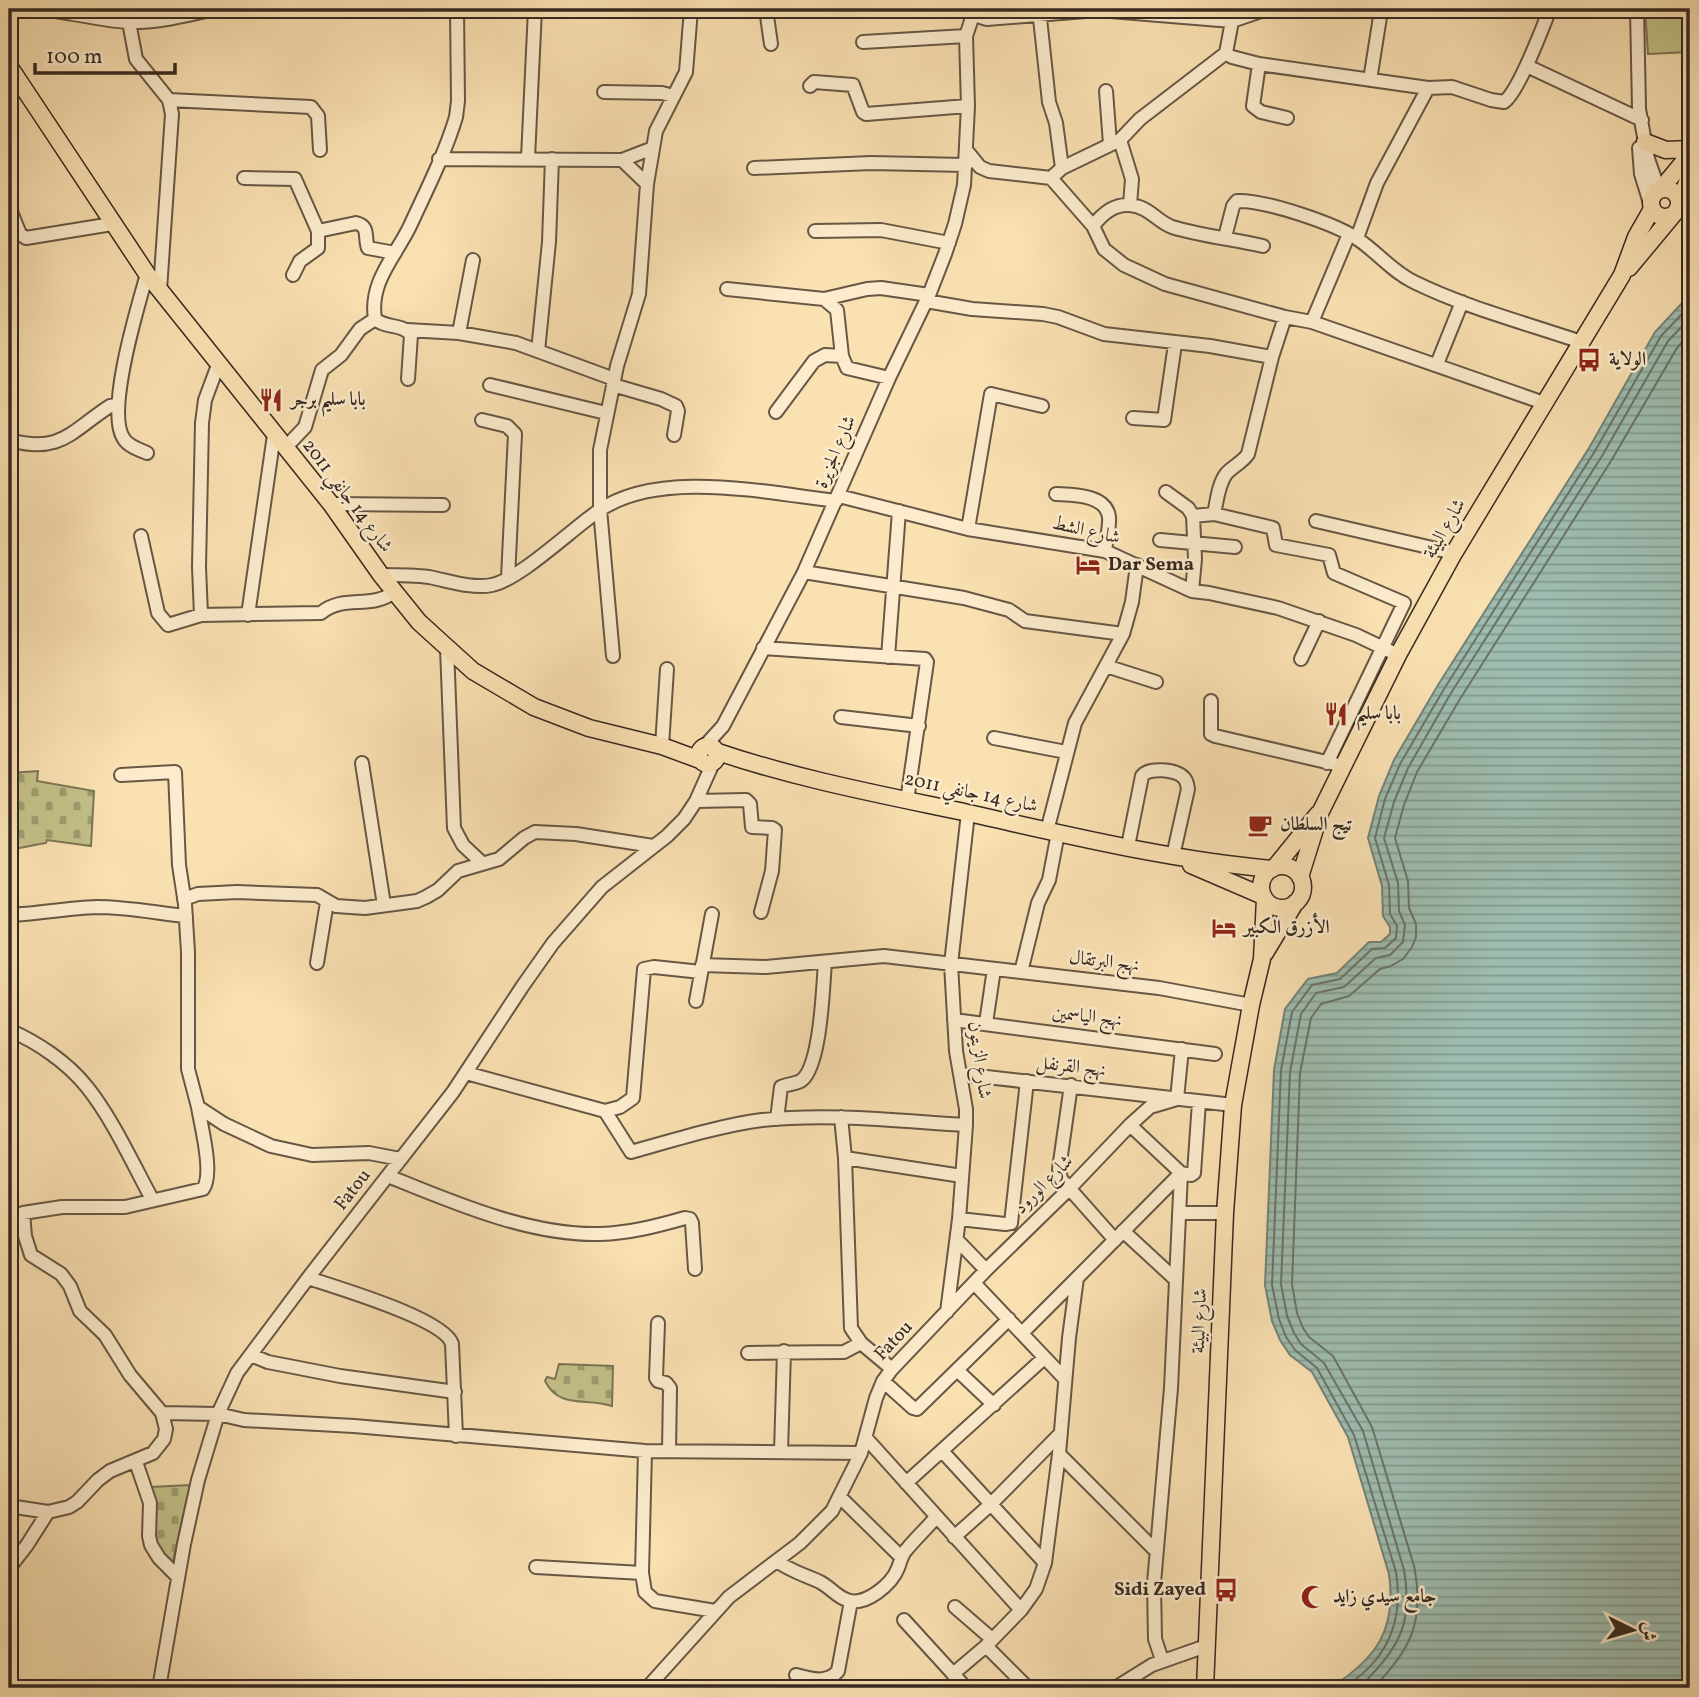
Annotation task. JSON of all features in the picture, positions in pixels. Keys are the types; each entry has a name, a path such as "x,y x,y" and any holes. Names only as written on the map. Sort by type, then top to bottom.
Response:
{"main road":[{"name":"شارع 14 جانفي 2011","path":"9,66 147,274 331,505 394,592 419,622 474,671 534,707 589,728 662,746 1052,832 1173,856 1273,868"},
{"path":"1645,142 1666,150 1690,151"},
{"name":"شارع البيئة","path":"1300,877 1335,764 1391,651 1454,553 1622,275 1639,231 1656,198 1690,151"},
{"name":"شارع البيئة","path":"1622,275 1676,209 1690,175"},
{"path":"1666,189 1675,194 1676,209 1663,218 1656,198 1666,189"},
{"name":"شارع البيئة","path":"1273,868 1320,813"},
{"name":"شارع 14 جانفي 2011","path":"1173,856 1264,898"},
{"path":"1280,866 1292,869 1300,877 1302,891 1295,903 1283,907 1270,904 1264,898 1263,878 1273,868 1280,866"},
{"name":"شارع البيئة","path":"1205,1688 1225,1213 1233,1105 1262,958 1264,898"},
{"name":"شارع البيئة","path":"1262,958 1295,903"}],"street":[{"path":"9,13 30,9"},
{"path":"36,9 113,14 129,22 165,19 215,9"},
{"path":"375,319 377,286 385,265 395,253 453,128 458,101 457,9"},
{"path":"528,158 535,9"},
{"path":"613,656 600,509 600,450 613,382 639,294 653,148 659,124 687,72 691,9"},
{"path":"766,9 771,44"},
{"path":"973,10 981,18 987,19 1040,11 1098,10 1232,21 1267,9"},
{"path":"1226,53 1259,64 1428,88 1452,87 1504,102 1510,97 1527,66 1550,9"},
{"path":"1637,9 1640,167 1656,198"},
{"name":"شارع الجزيرة","path":"708,755 804,572 949,243 964,185 968,106 966,36 973,10"},
{"path":"1040,11 1049,102 1056,123 1062,168"},
{"path":"1370,80 1380,17"},
{"path":"1051,178 1062,168 1115,142 1140,118 1226,53 1232,21"},
{"path":"129,22 136,60 169,100 172,126 160,290"},
{"path":"863,42 966,36"},
{"path":"1259,64 1253,106 1261,112 1287,118"},
{"path":"1527,66 1640,117"},
{"path":"810,86 814,82 853,85 866,114 968,106"},
{"path":"1312,322 1377,183 1428,88"},
{"path":"1106,91 1115,142 1130,167 1133,191 1130,205"},
{"path":"604,92 659,92 673,96"},
{"path":"169,100 304,105 310,107 318,116 320,150"},
{"path":"1640,117 1656,198"},
{"path":"439,159 622,160 653,148"},
{"path":"967,151 980,167 989,172"},
{"path":"538,351 549,242 552,159"},
{"path":"622,160 648,184"},
{"path":"754,168 871,163 966,164"},
{"path":"964,185 976,176 989,172 1051,178 1093,226 1104,249 1113,258 1143,276 1285,317 1312,322 1544,403"},
{"path":"244,178 295,179 318,231 318,248 300,261 293,275"},
{"path":"1225,237 1234,202 1242,200 1295,213 1353,236 1407,279 1462,302 1581,342"},
{"path":"1093,226 1109,210 1130,205 1149,211 1170,226 1263,247"},
{"path":"9,207 20,234 26,238 112,224"},
{"path":"318,231 362,224 366,228 368,248 395,253"},
{"path":"816,231 881,230 949,243"},
{"path":"459,333 473,260"},
{"path":"147,274 127,345 117,405 124,441 147,453"},
{"path":"727,289 824,299 881,288 972,309 1051,316 1104,334 1210,346 1272,357"},
{"path":"824,299 837,310 842,356 847,368 889,378"},
{"path":"1437,364 1462,302"},
{"path":"1214,514 1220,486 1226,475 1243,462 1252,444 1272,357 1285,317"},
{"path":"375,319 379,323 407,330 459,333 503,341 538,351 662,399 676,406 678,411 674,435"},
{"path":"285,449 298,437 309,418 322,370 341,355 360,329 375,319"},
{"path":"407,330 412,341 408,379"},
{"path":"1133,418 1164,420 1175,344"},
{"path":"776,412 814,360 825,355 842,356"},
{"path":"201,615 199,568 202,423 205,400 218,365"},
{"path":"490,385 606,413"},
{"path":"968,529 991,394 1042,406"},
{"path":"9,440 30,446 46,446 61,441 110,406 117,405"},
{"path":"381,575 411,575 485,586 508,578 515,434 507,426 482,421"},
{"path":"248,615 274,435"},
{"name":"شارع الشط","path":"508,578 600,509 643,493 701,485 838,499 900,511 968,529 1105,551 1192,591 1278,608 1319,621 1391,651"},
{"path":"1166,492 1188,508 1193,516 1195,544 1192,591"},
{"path":"1056,494 1087,497 1106,510 1109,517 1105,551"},
{"path":"331,505 443,505"},
{"path":"888,657 900,511"},
{"path":"1193,516 1214,514 1273,528 1276,545 1326,554 1331,557 1334,573 1403,600 1404,606 1391,651"},
{"path":"1316,521 1454,553"},
{"path":"141,536 158,613 168,625 201,615 321,613 326,608 345,603 382,601 394,592"},
{"path":"1160,540 1235,547"},
{"path":"1021,972 1038,903 1049,880 1052,832 1066,752 1077,716 1123,634 1132,603 1137,565"},
{"path":"804,572 964,598 1009,610 1025,621 1123,634"},
{"path":"1301,659 1319,621"},
{"path":"447,648 454,828 463,845 482,863"},
{"path":"763,648 922,658 927,662 907,801"},
{"path":"1106,666 1156,682"},
{"path":"662,746 667,669"},
{"path":"1211,701 1211,734 1335,764"},
{"path":"841,717 919,726"},
{"path":"994,738 1066,752"},
{"name":"Fatou","path":"159,1688 198,1480 218,1414 237,1373 466,1073 514,998 559,936 602,887 676,827 696,801 708,755"},
{"path":"362,763 384,905"},
{"path":"1128,846 1145,771 1151,769 1179,774 1186,779 1188,789 1173,856"},
{"path":"9,1506 48,1512 61,1510 77,1502 110,1471 153,1453 164,1439 166,1429 162,1413 130,1375 105,1335 80,1311 70,1286 61,1274 31,1255 23,1213 62,1207 111,1209 203,1189 208,1179 198,1107 188,1069 186,916 179,865 175,772 121,775"},
{"path":"696,801 746,800 750,804 752,827 775,830 772,872 761,912"},
{"name":"شارع الزيتون","path":"947,1312 957,1240 966,1125 954,1020 951,964 968,813"},
{"path":"184,899 198,894 237,892 317,895 327,902 347,908 384,905 417,901 426,897 438,890 458,871 499,859 535,832 576,834 653,846"},
{"path":"317,963 327,902"},
{"path":"9,915 101,907 186,916"},
{"path":"696,1001 712,914"},
{"name":"نهج البرتقال","path":"605,1111 620,1107 633,1098 644,969 654,967 766,967 884,956 1159,988 1251,1005"},
{"path":"777,1119 781,1087 800,1082 805,1077 816,1047 821,1023 825,962"},
{"path":"986,1023 994,969"},
{"name":"نهج الياسمين","path":"954,1020 1215,1054"},
{"path":"9,1030 52,1054 86,1085 128,1153 152,1199"},
{"path":"1177,1099 1182,1049"},
{"path":"466,1073 605,1111 631,1152 742,1124 777,1119 841,1118 966,1125"},
{"name":"نهج القرنفل","path":"960,1074 1233,1105"},
{"path":"959,1219 1011,1223 1027,1081"},
{"path":"1071,1085 1059,1170 1061,1179 1068,1189 1119,1236 1175,1279"},
{"name":"شارع الورود","path":"947,1312 1130,1125 1150,1107 1177,1099"},
{"path":"1130,1125 1181,1173 1191,1175 1194,1173 1199,1102"},
{"path":"198,1107 224,1124 271,1146 302,1153 369,1153 400,1159"},
{"path":"841,1118 851,1328 861,1343 892,1369"},
{"path":"203,1139 214,1126 224,1124"},
{"path":"845,1158 962,1176"},
{"path":"1162,1660 1155,1639 1154,1622 1156,1551 1171,1388 1181,1173"},
{"path":"1022,1333 1181,1173"},
{"path":"388,1176 450,1201 499,1216 573,1233 630,1231 690,1219 695,1269"},
{"path":"1179,1213 1225,1213"},
{"path":"957,1240 986,1270"},
{"path":"308,1278 414,1315 448,1336 452,1344 456,1436"},
{"path":"953,1674 1021,1610 1036,1589 1045,1563 1077,1278"},
{"path":"974,1283 1065,1379"},
{"name":"Fatou","path":"647,1688 729,1597 776,1561 832,1511 861,1454 883,1381 947,1312"},
{"path":"883,1381 916,1409 1009,1319"},
{"path":"658,1323 656,1378 670,1388 668,1451"},
{"path":"748,1353 844,1352 861,1343"},
{"path":"781,1452 784,1351"},
{"path":"251,1355 268,1362 340,1376 455,1392"},
{"path":"905,1483 1044,1358"},
{"path":"957,1370 994,1405"},
{"path":"162,1413 218,1414 244,1420 311,1423 645,1451 861,1454"},
{"path":"954,1537 990,1505 1061,1433"},
{"path":"866,1438 1021,1610"},
{"path":"645,1451 642,1573 645,1592 650,1598 715,1611"},
{"path":"942,1451 1045,1563"},
{"path":"1059,1454 1156,1551"},
{"path":"136,1462 148,1492 151,1545 159,1558 178,1577"},
{"path":"840,1497 901,1557"},
{"path":"9,1568 48,1512"},
{"path":"776,1561 788,1569 821,1582 845,1600 865,1600 875,1594 898,1570 901,1557 936,1517"},
{"path":"536,1567 642,1573"},
{"path":"796,1675 826,1679 833,1677 838,1671 851,1601"},
{"path":"955,1607 1028,1688"},
{"path":"904,1620 966,1688"},
{"path":"1115,1688 1162,1660 1206,1646"},
{"path":"1142,1671 1142,1688"}],"green space":[{"path":"1645,9 1690,9 1690,52 1648,54"},
{"path":"38,771 37,781 94,791 91,846 47,840 46,843 9,850 9,773"},
{"path":"559,1364 613,1366 612,1406 558,1396 545,1381 547,1377 555,1379"},
{"path":"190,1485 172,1566 154,1549 151,1487"}],"water":[{"path":"1690,301 1690,1688 1330,1688 1360,1666 1380,1641 1390,1611 1391,1594 1389,1574 1348,1437 1312,1372 1290,1355 1280,1340 1272,1321 1265,1285 1274,1070 1285,1009 1308,979 1337,973 1369,942 1381,942 1390,934 1390,927 1383,916 1382,886 1368,838 1379,796 1394,760 1438,685 1589,448 1655,332 1681,304"}],"place":[{"name":"الولاية","path":"1589,360"},
{"name":"بابا سليم برجر","path":"271,400"},
{"name":"Dar Sema","path":"1088,565"},
{"name":"بابا سليم","path":"1336,714"},
{"name":"تيج السلطان","path":"1260,825"},
{"name":"الأزرق الكبير","path":"1224,928"},
{"name":"Sidi Zayed","path":"1226,1590"},
{"name":"جامع سيدي زايد","path":"1313,1597"}]}
